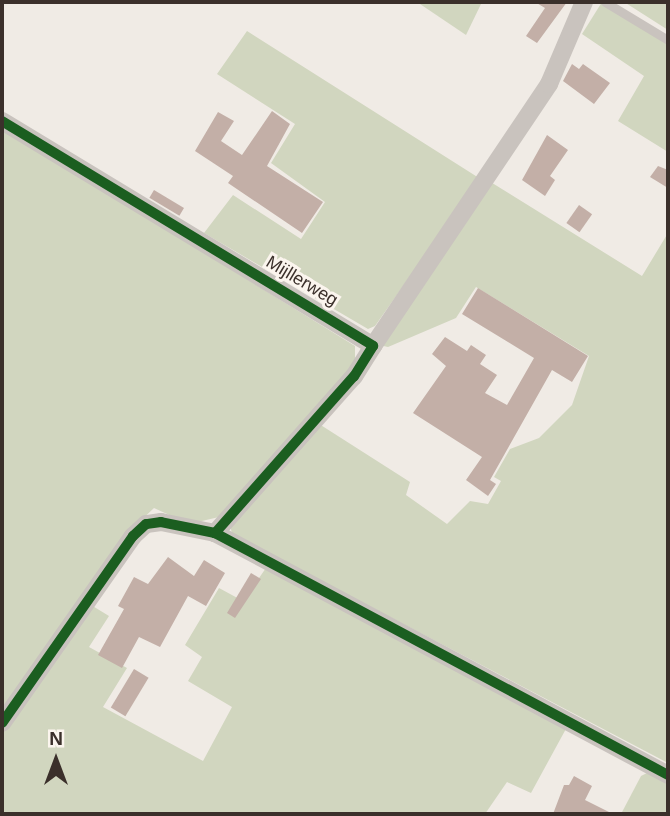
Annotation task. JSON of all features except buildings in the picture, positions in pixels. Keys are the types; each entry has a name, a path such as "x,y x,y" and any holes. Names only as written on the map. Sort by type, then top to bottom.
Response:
{"street":[{"path":"215,533 354,376 550,84 584,2"},
{"name":"Mijllerweg","path":"2,121 373,346"},
{"path":"2,723 133,536 146,524 161,522 215,533 668,775"}],"lane":[{"path":"605,2 668,40"}],"green space":[{"path":"417,2 482,2 466,35"},
{"path":"602,2 668,42 668,152 618,121 644,76 582,34"},
{"path":"624,2 668,2 668,30 632,7"},
{"path":"247,31 479,178 375,326 368,329 204,233 233,195 301,239 325,202 271,163 295,124 217,74"},
{"path":"2,128 355,346 355,365 219,517 189,524 154,508 135,526 2,713"},
{"path":"489,181 642,276 668,233 668,763 232,534 230,524 316,422 410,482 406,495 447,524 470,501 488,504 501,481 494,477 510,449 539,438 572,405 589,356 476,287 456,318 388,347 379,345"},
{"path":"268,565 567,727 531,793 507,782 485,814 2,814 2,730 91,605 109,616 89,647 127,668 103,707 203,761 232,707 188,681 202,657 185,645 219,588 243,601"},
{"path":"651,771 668,779 668,814 621,814 641,776"}],"cycle path":[{"path":"2,121 373,346 354,376 215,533 161,522 146,524 133,536 2,723"},
{"path":"215,533 668,775"}]}
